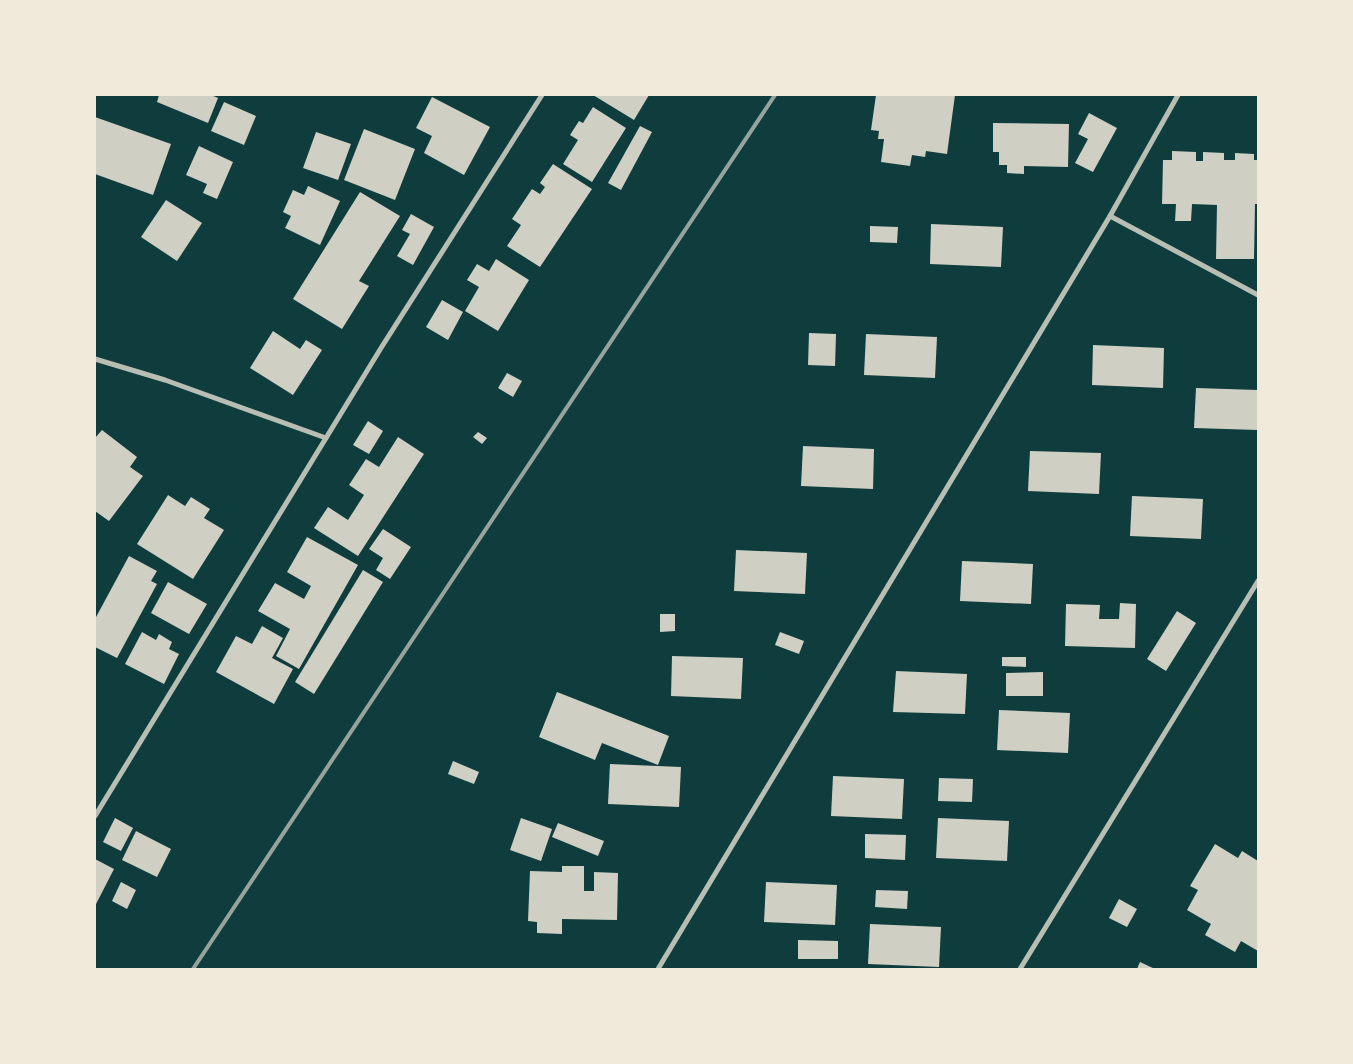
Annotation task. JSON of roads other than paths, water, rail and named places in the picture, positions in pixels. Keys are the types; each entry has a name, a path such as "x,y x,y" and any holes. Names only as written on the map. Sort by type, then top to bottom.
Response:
{"street":[{"path":"95,816 326,438 542,95"},
{"path":"658,969 1110,216 1178,95"},
{"path":"1110,216 1258,295"},
{"path":"95,359 165,380 326,438"},
{"path":"1020,969 1258,581"}],"railway":[{"path":"193,969 775,95"}]}
